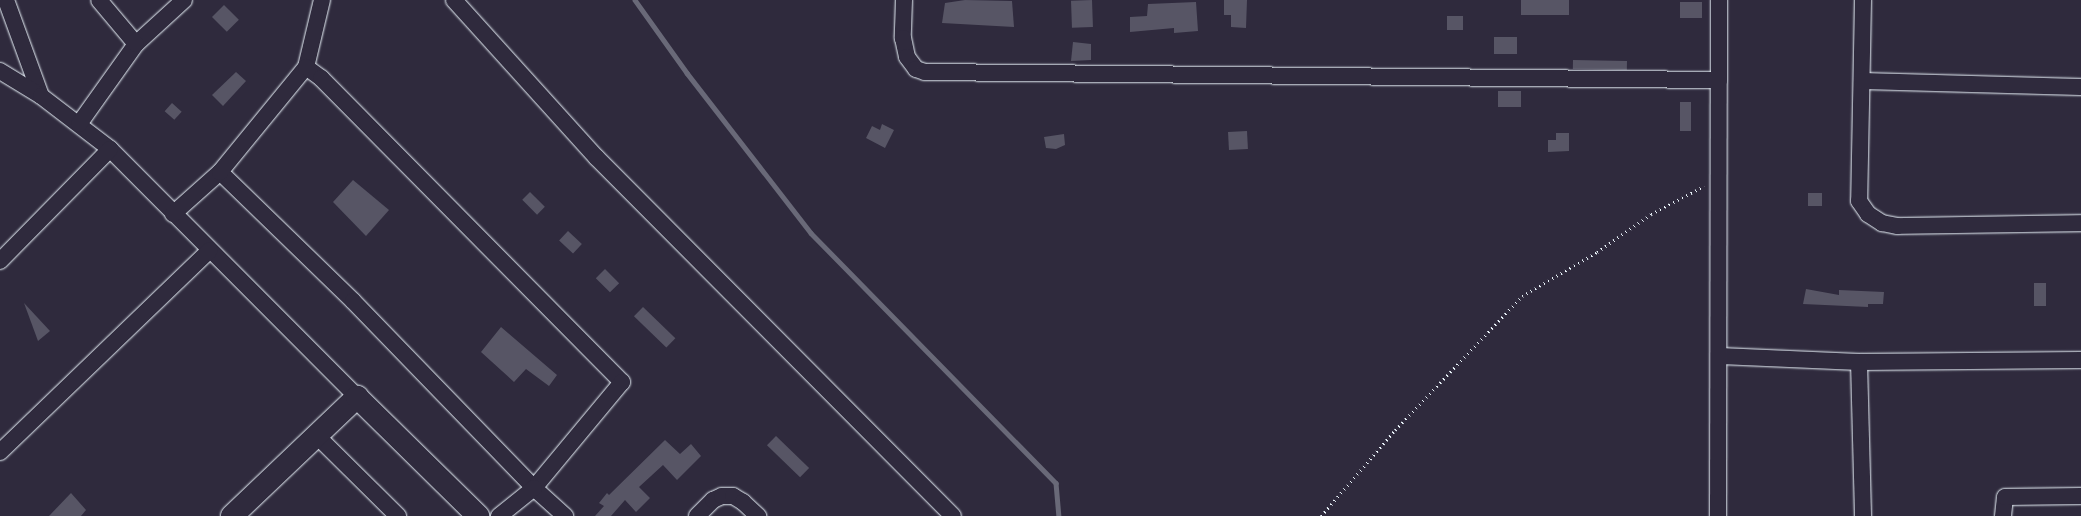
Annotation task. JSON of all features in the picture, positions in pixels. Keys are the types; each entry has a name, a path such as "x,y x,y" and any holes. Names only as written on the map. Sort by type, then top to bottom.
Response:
{"street":[{"path":"6,0 40,96"},
{"path":"99,0 136,44"},
{"path":"79,124 136,44 184,0"},
{"path":"173,214 220,172 306,67 322,0"},
{"path":"454,0 596,157 954,516"},
{"path":"904,0 903,38 907,57 916,69 926,72 1719,80"},
{"path":"1718,0 1720,356 1718,516"},
{"path":"1863,0 1859,201 1868,214 1882,223 1898,226 2081,223"},
{"path":"306,67 321,78 622,382 534,488 499,516"},
{"path":"1,74 40,96 110,149 173,214 478,516"},
{"path":"1862,81 2081,87"},
{"path":"0,261 110,149"},
{"path":"220,172 353,301 534,488 565,516"},
{"path":"0,452 210,250"},
{"path":"1720,356 1859,362 2081,360"},
{"path":"1859,362 1863,516"},
{"path":"232,516 315,434 357,396"},
{"path":"315,434 398,516"},
{"path":"697,516 713,500 722,496 733,496 743,502 758,516"},
{"path":"2003,516 2004,497 2081,496"}],"path":[{"path":"1321,516 1395,430 1522,296 1597,252 1651,214 1719,179"}],"building":[{"path":"965,0 1012,1 1014,27 942,23 945,3"},
{"path":"1092,0 1093,27 1072,28 1071,1"},
{"path":"1224,0 1247,0 1246,28 1231,27 1231,15 1224,15"},
{"path":"1521,0 1569,0 1569,15 1521,15"},
{"path":"1196,2 1198,31 1174,33 1174,28 1130,32 1130,17 1147,16 1148,4"},
{"path":"1680,2 1702,2 1702,18 1680,18"},
{"path":"224,5 239,20 227,32 212,17"},
{"path":"1447,16 1463,16 1463,30 1447,30"},
{"path":"1494,37 1517,37 1517,54 1494,54"},
{"path":"1073,42 1091,44 1091,60 1071,61"},
{"path":"1573,60 1627,61 1627,70 1573,69"},
{"path":"236,72 246,81 223,106 212,95"},
{"path":"1498,91 1521,91 1521,107 1498,107"},
{"path":"1680,102 1691,102 1691,131 1680,131"},
{"path":"172,103 182,112 174,120 165,111"},
{"path":"882,124 894,130 885,148 866,138 872,126 880,130"},
{"path":"1247,131 1248,149 1229,150 1228,132"},
{"path":"1556,133 1569,133 1569,151 1548,152 1548,140 1556,140"},
{"path":"1064,134 1065,145 1056,149 1046,148 1044,137"},
{"path":"353,180 389,210 366,236 333,202"},
{"path":"530,192 545,207 537,215 522,200"},
{"path":"1808,193 1822,193 1822,206 1808,206"},
{"path":"568,231 582,244 573,253 559,241"},
{"path":"605,269 619,283 610,292 596,278"},
{"path":"2034,283 2046,283 2046,306 2034,306"},
{"path":"1806,289 1839,295 1839,290 1884,292 1883,304 1868,304 1868,307 1803,304"},
{"path":"24,303 50,331 38,341"},
{"path":"643,307 675,338 666,348 634,316"},
{"path":"501,327 557,375 549,386 526,369 514,382 481,352"},
{"path":"776,436 809,468 800,477 767,445"},
{"path":"665,440 680,454 691,444 701,456 677,480 663,465 639,487 650,498 636,512 625,500 611,516 595,516 604,506 599,503 607,493 609,495"},
{"path":"71,493 86,510 81,516 49,516"}],"waterway":[{"path":"635,0 687,73 811,233 1056,483 1059,516"}]}
